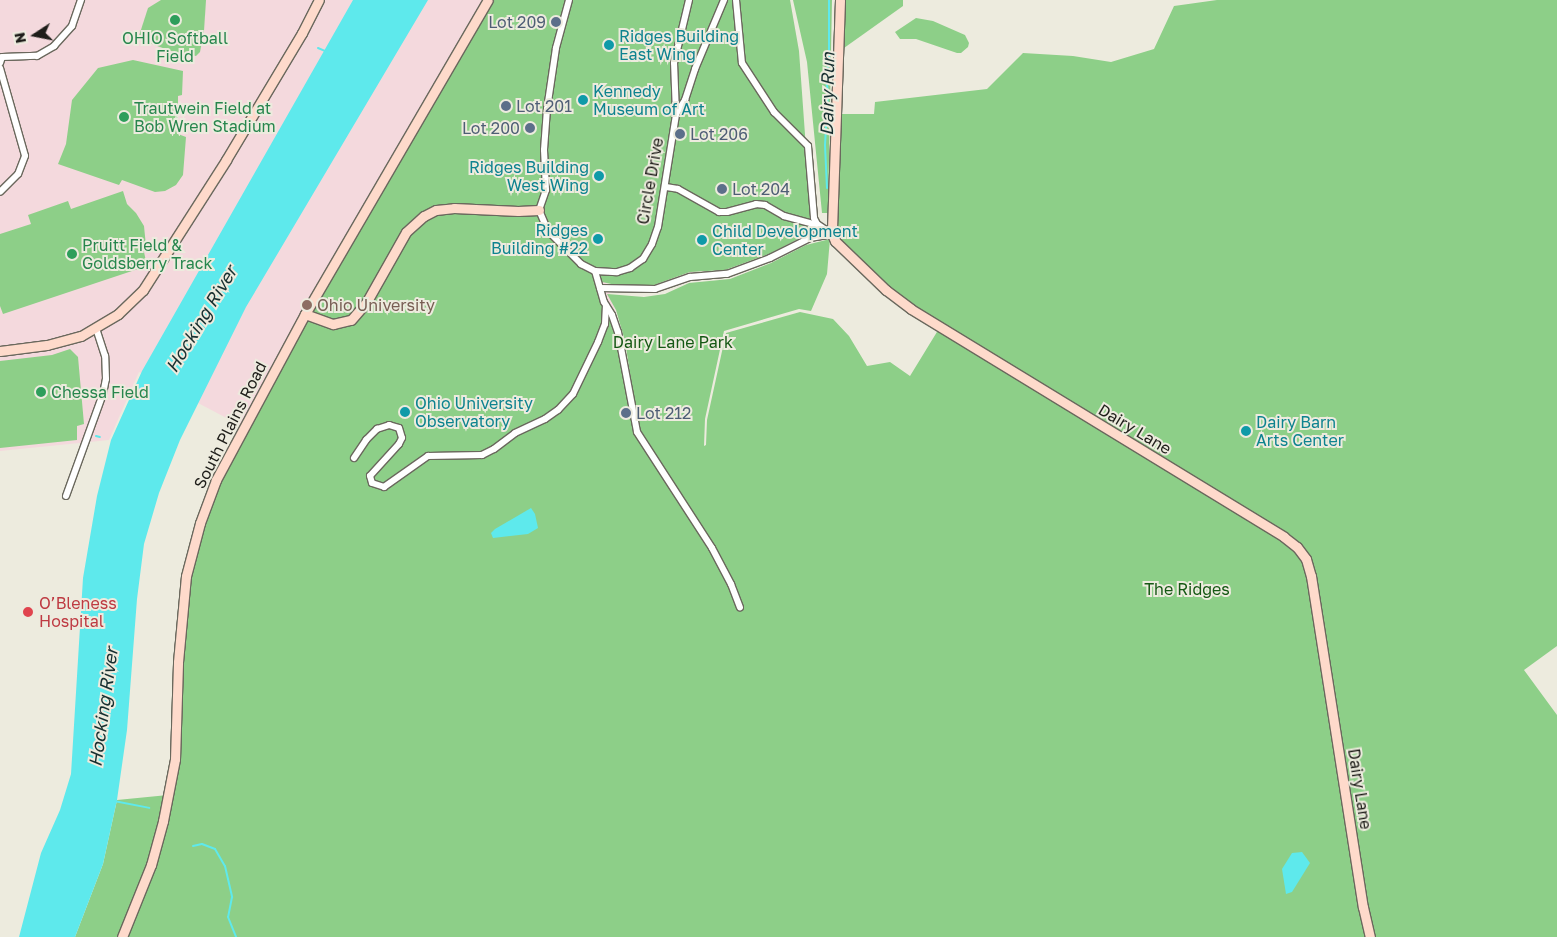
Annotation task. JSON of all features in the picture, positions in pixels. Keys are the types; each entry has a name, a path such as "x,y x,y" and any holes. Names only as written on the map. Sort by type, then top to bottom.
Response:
{"street":[{"path":"0,63 2,57 37,56 54,46 72,26 81,0"},
{"path":"0,351 57,343 96,328 131,303 155,274 256,110 319,0"},
{"name":"South Plains Road","path":"122,937 151,865 170,785 175,758 180,622 186,576 200,523 216,480 230,450 305,314 488,0"},
{"path":"569,0 559,36 548,100 544,143 546,184 539,210 545,226 554,238 581,264 596,271 606,306 612,315 618,332 634,422 640,437 712,548 731,584 740,607"},
{"name":"Circle Drive","path":"596,271 623,271 630,268 643,259 656,236 666,187 676,114 673,73 689,0"},
{"path":"676,114 685,100 695,69 724,0"},
{"path":"736,0 742,63 774,112 808,146 814,218 817,224 832,234"},
{"path":"832,234 840,0"},
{"path":"0,68 25,156 20,170 0,192"},
{"path":"666,187 678,189 714,211 727,212 761,204 784,216 814,224 817,230 832,234"},
{"path":"305,314 333,324 352,320 366,303 406,232 417,220 430,213 454,208 518,212 539,210"},
{"path":"600,288 655,290 690,277 727,274 770,258 810,238 832,234"},
{"name":"Dairy Lane","path":"832,234 835,241 853,260 903,304 1297,546 1303,554 1311,576 1357,875 1370,937"},
{"path":"354,458 366,440 377,430 389,425 400,428 402,438 399,444 370,476 372,483 384,487 425,458 439,454 482,455 494,450 515,433 545,419 558,410 573,394 605,324 606,306"},
{"path":"66,496 97,412 106,379 105,356 96,328"}],"shaded area":[{"name":"Ohio University","path":"0,0 790,0 799,51 753,258 659,285 606,282 620,326 645,437 489,570 333,474 139,372 109,440 0,451"}],"green space":[{"name":"OHIO Softball Field","path":"161,0 206,0 204,31 200,52 196,56 171,51 138,39 148,8"},
{"name":"The Ridges","path":"488,0 790,0 799,51 812,232 769,254 725,270 690,272 654,285 616,285 602,282 602,297 612,315 634,422 648,444 638,425 625,341 616,310 607,294 644,297 665,294 689,283 730,279 771,263 806,245 830,239 827,274 811,311 799,309 724,331 705,419 704,446 706,445 707,420 726,333 800,312 833,319 849,336 867,366 890,362 910,376 940,327 911,309 832,234 841,114 874,114 875,102 987,89 1023,53 1073,56 1111,62 1154,49 1174,6 1217,0 1557,0 1557,646 1524,670 1557,715 1557,937 75,937 103,864 117,800 168,795 186,576 216,480"},
{"path":"793,0 832,0 828,213 822,213 807,62"},
{"path":"844,0 903,0 903,6 844,48"},
{"path":"916,18 933,21 965,35 969,43 968,47 961,53 957,53 916,39 900,39 895,32"},
{"name":"Trautwein Field at Bob Wren Stadium","path":"133,60 183,71 182,95 178,96 178,134 186,137 183,175 176,185 165,191 155,192 122,180 119,185 58,164 66,144 72,100 98,68"},
{"name":"Pruitt Field & Goldsberry Track","path":"123,191 127,204 136,213 144,226 146,246 144,252 147,266 3,314 0,306 0,234 31,224 28,215 68,201 71,209"},
{"name":"Chessa Field","path":"70,349 78,357 84,424 77,426 77,440 0,448 0,361 52,355"}],"water":[{"name":"Hocking River","path":"353,0 428,0 246,307 180,440 159,493 144,544 137,599 127,730 117,800 103,864 75,937 19,937 41,853 60,810 71,774 83,578 97,496 111,440 142,371"},
{"path":"531,508 535,514 538,528 528,534 493,538 491,533 495,529"},
{"path":"1302,852 1310,863 1292,892 1286,894 1282,869 1292,853"}],"waterway":[{"name":"Dairy Run","path":"827,188 825,145 828,91 826,81 829,58 829,0"},
{"path":"318,48 325,51"},
{"path":"96,436 100,437"},
{"path":"114,801 149,808"},
{"path":"193,846 202,844 215,849 225,866 232,897 228,917 236,937"}],"place":[{"name":"OHIO Softball Field","path":"175,20"},
{"name":"Lot 209","path":"556,22"},
{"name":"Ridges Building East Wing","path":"609,45"},
{"name":"Kennedy Museum of Art","path":"583,100"},
{"name":"Lot 201","path":"506,106"},
{"name":"Trautwein Field at Bob Wren Stadium","path":"124,117"},
{"name":"Lot 200","path":"530,128"},
{"name":"Lot 206","path":"680,134"},
{"name":"Ridges Building West Wing","path":"599,176"},
{"name":"Lot 204","path":"722,189"},
{"name":"Ridges Building #22","path":"598,239"},
{"name":"Child Development Center","path":"702,240"},
{"name":"Pruitt Field & Goldsberry Track","path":"72,254"},
{"name":"Ohio University","path":"307,305"},
{"name":"Chessa Field","path":"41,392"},
{"name":"Ohio University Observatory","path":"405,412"},
{"name":"Lot 212","path":"626,413"},
{"name":"Dairy Barn Arts Center","path":"1246,431"},
{"name":"O’Bleness Hospital","path":"28,612"}],"park label":[{"name":"Dairy Lane Park","path":"673,342"}]}
